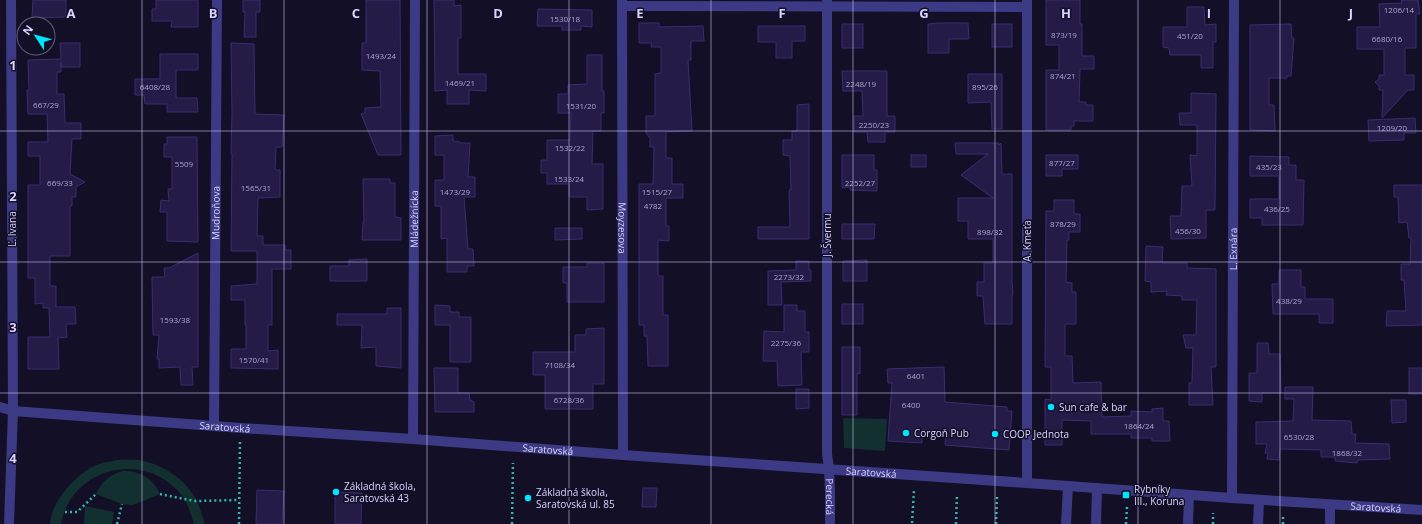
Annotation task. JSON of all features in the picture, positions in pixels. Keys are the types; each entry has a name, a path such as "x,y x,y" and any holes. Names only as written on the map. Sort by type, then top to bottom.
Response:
{"street":[{"name":"Ľ. Ivana","path":"9,524 12,411 11,0"},
{"name":"Mudroňova","path":"214,426 217,0"},
{"name":"Mládežnícka","path":"413,439 415,0"},
{"name":"L. Exnára","path":"1232,498 1234,0"},
{"path":"622,3 1027,3"},
{"name":"Moyzesova","path":"622,3 623,455"},
{"name":"J. Švermu","path":"827,3 827,454 830,469"},
{"name":"A. Kmeťa","path":"1026,483 1027,3"},
{"name":"Saratovská","path":"0,407 12,411 241,428 1259,500 1422,510"},
{"name":"Perecká","path":"830,469 830,524"},
{"path":"1066,524 1068,486"},
{"path":"1096,524 1097,488"},
{"path":"1188,524 1189,495"},
{"path":"1258,524 1259,500"},
{"path":"1330,504 1330,524"}],"path":[{"path":"239,524 241,428"},
{"path":"512,524 513,463"},
{"path":"912,523 914,490"},
{"path":"65,512 77,512 96,494"},
{"path":"160,494 184,500 239,500"},
{"path":"956,524 957,494"},
{"path":"996,524 997,497"},
{"path":"117,524 122,504"},
{"path":"1126,524 1127,507"},
{"path":"1213,513 1213,524"},
{"path":"1283,524 1284,517"}],"green space":[{"path":"843,418 887,419 885,451 844,448"},
{"path":"117,460 147,462 164,468 172,473 180,479 192,493 197,501 205,524 194,524 182,496 161,477 143,471 126,469 108,472 92,479 78,490 67,505 61,524 50,524 54,507 65,491 78,477 92,467"},
{"path":"122,471 134,472 145,476 154,484 160,494 133,505 122,504 96,494 100,486 106,480"},
{"path":"85,506 114,512 112,524 84,524"}],"building":[{"path":"33,0 66,0 66,17 32,16"},
{"path":"156,0 198,0 198,27 171,27 172,21 152,21 152,9 156,9"},
{"path":"243,0 260,0 260,12 256,12 256,37 244,37 245,12 243,12"},
{"path":"366,0 400,0 401,155 378,155 361,114 365,113 365,108 381,107 380,71 362,70 362,43 366,43"},
{"path":"434,0 454,0 454,6 461,5 461,38 458,38 458,74 486,74 486,91 469,90 469,104 447,104 447,90 435,91"},
{"path":"1046,0 1080,0 1082,56 1094,56 1094,69 1080,69 1079,102 1086,102 1086,105 1093,105 1093,121 1074,121 1074,126 1071,126 1071,130 1046,130 1046,70 1059,70 1059,45 1046,45"},
{"path":"1401,0 1418,0 1420,14 1416,14 1416,48 1405,48 1405,75 1414,75 1414,90 1408,90 1382,118 1383,90 1379,90 1379,86 1375,82 1379,79 1379,75 1384,75 1384,49 1357,49 1357,27 1380,27 1379,4 1402,3"},
{"path":"1187,7 1204,7 1205,25 1216,24 1216,42 1213,42 1213,68 1201,68 1201,55 1170,55 1169,48 1163,47 1163,27 1187,27"},
{"path":"538,9 592,10 592,27 581,26 581,30 562,30 562,26 537,26"},
{"path":"639,23 659,23 659,27 703,26 704,41 691,41 691,60 688,60 692,131 666,132 666,158 672,158 672,184 683,184 683,198 666,198 666,226 669,226 669,241 658,240 658,276 663,276 663,315 668,315 668,366 648,366 647,336 644,336 644,325 639,325 639,184 653,184 654,147 650,147 650,138 646,133 646,116 655,116 655,74 661,73 661,47 651,47 652,43 639,43"},
{"path":"968,23 969,39 949,39 949,53 928,53 928,24"},
{"path":"842,24 863,24 863,48 842,48"},
{"path":"992,24 1012,24 1012,47 992,47"},
{"path":"1291,24 1292,38 1294,38 1291,76 1287,76 1287,78 1269,78 1269,105 1274,105 1275,131 1250,130 1250,25"},
{"path":"758,26 805,26 805,41 792,41 792,58 776,58 776,42 758,42"},
{"path":"60,43 80,43 80,67 61,67 61,72 57,72 57,94 64,94 65,123 81,123 81,139 72,139 70,174 85,182 76,187 76,197 72,197 72,206 70,206 70,256 50,256 50,286 56,286 56,307 75,307 76,324 66,324 67,337 58,338 59,369 28,369 28,337 50,337 49,308 43,308 43,303 35,304 35,278 28,278 28,185 40,185 40,156 28,156 28,142 48,142 47,114 28,114 28,60 61,59"},
{"path":"231,43 254,44 255,114 284,115 282,147 276,147 275,170 280,170 280,197 258,198 257,236 263,236 263,245 285,245 285,250 291,250 291,269 272,269 272,325 268,325 268,351 278,350 278,369 231,368 231,349 246,349 246,325 245,300 231,300 231,286 257,284 257,251 231,251"},
{"path":"160,54 198,54 198,70 176,70 176,98 197,98 198,112 167,112 167,104 145,104 144,95 135,95 135,79 160,79"},
{"path":"587,55 602,55 602,91 604,91 604,113 601,113 601,131 593,131 592,164 603,164 603,209 587,210 587,197 569,197 569,184 547,184 547,173 541,173 541,160 547,160 547,140 570,140 571,113 558,113 558,94 568,94 568,85 587,84"},
{"path":"842,71 887,71 887,116 895,116 895,132 885,132 885,142 868,142 867,132 854,132 854,116 863,116 862,91 843,91"},
{"path":"968,74 1002,74 1002,129 992,129 991,102 968,103"},
{"path":"1191,93 1216,94 1215,210 1206,210 1206,238 1171,239 1170,216 1181,216 1182,186 1192,186 1190,155 1197,156 1197,125 1180,125 1179,113 1191,113"},
{"path":"809,104 809,239 758,239 758,227 790,227 790,156 783,155 783,140 792,140 792,131 797,131 797,105"},
{"path":"1415,118 1416,133 1404,133 1404,140 1369,141 1368,120"},
{"path":"453,135 453,141 470,143 468,177 475,177 475,197 464,197 468,249 473,249 474,266 467,266 467,272 447,272 447,238 441,239 441,206 435,206 435,180 444,180 444,155 435,155 435,136"},
{"path":"167,137 197,137 198,242 167,241 167,212 160,212 161,200 169,201 168,189 172,189 172,157 164,157 164,144 167,144"},
{"path":"955,143 999,143 999,145 1001,143 1002,174 1012,174 1012,324 985,324 983,296 977,296 977,282 984,282 984,263 993,263 993,239 968,239 968,221 958,221 958,198 993,198 961,175 988,154 956,154"},
{"path":"842,155 874,155 874,170 877,170 877,191 850,190 850,187 842,188"},
{"path":"911,155 926,155 926,167 911,167"},
{"path":"1046,155 1078,155 1078,169 1062,169 1062,176 1046,176"},
{"path":"1250,156 1289,157 1289,165 1296,165 1296,180 1304,180 1303,225 1262,225 1262,218 1250,218 1250,199 1279,199 1279,176 1250,176"},
{"path":"363,179 390,179 390,183 395,183 395,217 401,218 401,240 362,240 364,222"},
{"path":"1394,185 1422,185 1422,325 1386,326 1387,311 1406,311 1404,280 1401,280 1401,264 1410,264 1411,238 1409,238 1407,222 1399,223 1398,197 1394,197"},
{"path":"1054,200 1074,200 1074,214 1080,214 1080,232 1069,232 1069,240 1067,240 1066,282 1072,283 1072,292 1076,292 1076,324 1065,324 1065,356 1072,356 1073,383 1101,382 1102,417 1131,416 1131,411 1152,412 1152,409 1163,408 1163,421 1169,421 1170,441 1152,441 1152,438 1131,438 1131,434 1091,434 1091,421 1062,420 1062,445 1045,445 1045,399 1051,400 1051,367 1045,367 1046,211 1054,211"},
{"path":"842,224 875,224 874,239 842,239"},
{"path":"555,228 582,228 582,239 555,240"},
{"path":"1146,246 1163,247 1162,263 1187,263 1187,268 1216,269 1216,367 1211,367 1213,405 1189,405 1189,383 1192,383 1193,348 1186,348 1183,335 1196,335 1197,300 1182,300 1182,296 1166,295 1167,291 1151,292 1151,282 1145,281"},
{"path":"198,253 198,367 192,367 193,385 181,385 180,367 159,368 159,359 157,359 159,335 153,335 152,277 165,277 164,268 169,268"},
{"path":"367,259 367,281 330,281 330,266 349,266 349,260"},
{"path":"867,260 867,281 843,281 843,261"},
{"path":"796,261 809,261 811,281 781,282 782,305 768,305 768,271 796,270"},
{"path":"587,263 604,263 604,302 567,302 567,283 563,283 563,267 587,267"},
{"path":"1279,270 1301,270 1301,287 1305,287 1305,299 1333,299 1333,323 1319,323 1319,314 1273,314 1272,284 1279,284"},
{"path":"842,304 863,304 863,324 842,324"},
{"path":"435,305 450,306 450,312 459,312 459,317 471,317 471,362 450,362 450,325 435,325"},
{"path":"784,305 797,305 797,311 805,311 805,332 809,332 809,352 801,352 802,385 778,386 777,361 763,361 764,331 784,332"},
{"path":"387,308 401,308 401,368 376,366 376,347 361,348 362,325 337,325 337,314 387,314"},
{"path":"604,328 604,384 593,384 593,409 545,409 545,375 533,375 533,352 575,352 575,335 586,335 586,329"},
{"path":"1257,343 1268,343 1269,354 1280,354 1281,393 1262,393 1262,402 1249,401 1249,373 1257,373"},
{"path":"842,347 860,347 860,374 857,373 857,415 842,415"},
{"path":"944,367 945,402 1007,407 1007,411 1012,411 1009,450 945,445 946,431 922,430 922,443 888,441 892,383 888,383 887,369"},
{"path":"434,368 458,368 458,393 469,393 470,400 474,402 474,412 435,412"},
{"path":"1409,368 1422,368 1422,394 1409,394"},
{"path":"1285,387 1313,387 1312,420 1351,421 1352,434 1356,434 1355,443 1389,444 1390,459 1358,460 1357,463 1335,461 1335,457 1321,457 1321,450 1280,449 1279,460 1267,459 1268,454 1265,453 1267,444 1256,444 1256,422 1293,421 1294,399 1285,399"},
{"path":"796,389 809,389 809,408 796,409"},
{"path":"1391,400 1406,400 1406,422 1392,423"},
{"path":"643,488 657,488 656,507 642,507"},
{"path":"257,490 284,491 282,524 256,524"},
{"path":"335,492 362,493 361,524 335,524"}],"place":[{"name":"Sun cafe & bar","path":"1051,407"},
{"name":"Corgoň Pub","path":"906,433"},
{"name":"COOP Jednota","path":"995,434"},
{"name":"Základná škola, Saratovská 43","path":"336,492"},
{"name":"Rybníky III., Koruna","path":"1126,495"},
{"name":"Základná škola, Saratovská ul. 85","path":"528,498"}]}
